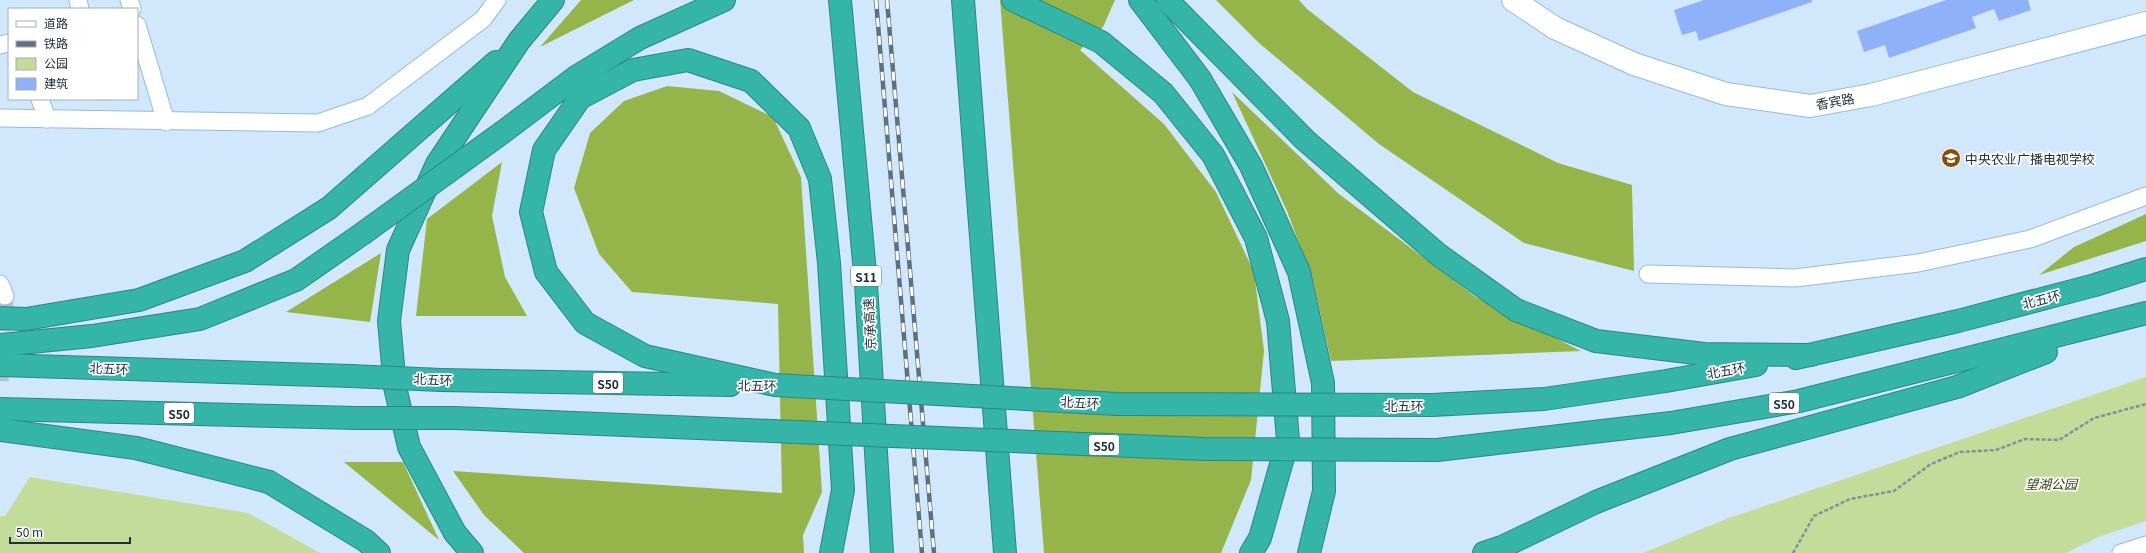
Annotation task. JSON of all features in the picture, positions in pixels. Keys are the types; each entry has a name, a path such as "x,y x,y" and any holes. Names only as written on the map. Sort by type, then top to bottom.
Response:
{"highway":[{"path":"472,553 455,533 409,448 395,387 389,321 398,250 437,164 519,41 553,0"},
{"path":"0,345 92,336 200,319 296,280 504,132 576,77 640,38 724,0"},
{"name":"京承高速","path":"840,0 866,284 882,553"},
{"path":"963,0 1005,553"},
{"path":"1013,0 1101,42 1163,93 1213,154 1256,238 1278,321 1288,440 1260,538 1251,553"},
{"path":"1140,0 1200,79 1244,153 1299,272 1323,383 1324,491 1309,553"},
{"path":"1166,0 1305,140 1439,255 1516,310 1596,341 1704,354 1811,355"},
{"path":"0,318 26,319 139,300 245,261 330,208 519,41"},
{"path":"775,385 645,356 585,323 546,272 531,212 544,150 580,98 633,70 688,60 751,81 799,128 820,179 829,263 843,490 831,553"},
{"name":"北五环","path":"0,365 440,380 775,385 1117,404 1432,405 1544,399 1666,381 1811,355 1958,321 2095,285 2146,269"},
{"name":"S50","path":"0,409 357,418 456,418 1205,449 1437,450 1671,423 1799,400 2125,320 2146,313"},
{"path":"1484,553 1502,547 1596,502 1730,449 1957,387 2125,320"},
{"path":"0,430 136,448 269,482 366,542 379,553"},
{"path":"1523,553 1596,502"}],"street":[{"path":"0,118 166,122 318,123 368,106 483,19 497,0"},
{"name":"香宾路","path":"1513,0 1555,28 1634,64 1726,94 1810,106 1871,95 2146,23"},
{"path":"138,28 166,122"},
{"path":"40,100 47,119"},
{"path":"1648,274 1795,278 1918,263 2030,238 2146,196"},
{"path":"2121,553 2146,545"}],"path":[{"path":"1793,553 1814,516 1850,499 1894,491 1931,464 1960,452 1996,450 2025,439 2059,440 2094,418 2146,404"}],"green space":[{"path":"581,0 634,0 540,47"},
{"path":"1000,0 1115,0 1103,27 1080,50 1164,124 1216,192 1254,272 1264,351 1251,480 1221,553 1044,553"},
{"path":"1216,0 1299,0 1307,9 1413,92 1558,163 1632,185 1634,271 1524,243 1379,144 1259,43"},
{"path":"667,86 719,91 773,117 801,177 822,492 803,535 804,553 524,553 484,515 453,471 782,493 778,304 632,292 599,254 574,188 590,133 624,101"},
{"path":"1232,92 1339,194 1476,297 1581,351 1331,361 1313,280 1287,211"},
{"path":"502,162 492,216 505,277 527,316 416,316 427,219"},
{"path":"2146,214 2146,241 2039,275 2074,247"},
{"path":"381,253 370,322 286,312"},
{"name":"望湖公园","path":"2146,377 2146,521 2101,536 2066,553 1643,553 1726,519"},
{"path":"344,462 403,462 439,540"},
{"path":"30,477 248,513 320,553 0,553 0,516 5,516"}],"building":[{"path":"1704,0 1812,0 1812,2 1699,41 1696,31 1682,35 1674,10"},
{"path":"1946,0 2028,0 2031,10 1999,21 1994,9 1972,17 1976,28 1889,58 1885,45 1864,52 1857,31"}],"tunnel":[{"path":"0,381 5,296"}],"railway":[{"path":"876,0 922,553"},
{"path":"887,0 934,553"}],"place":[{"name":"中央农业广播电视学校","path":"1951,158"}]}
